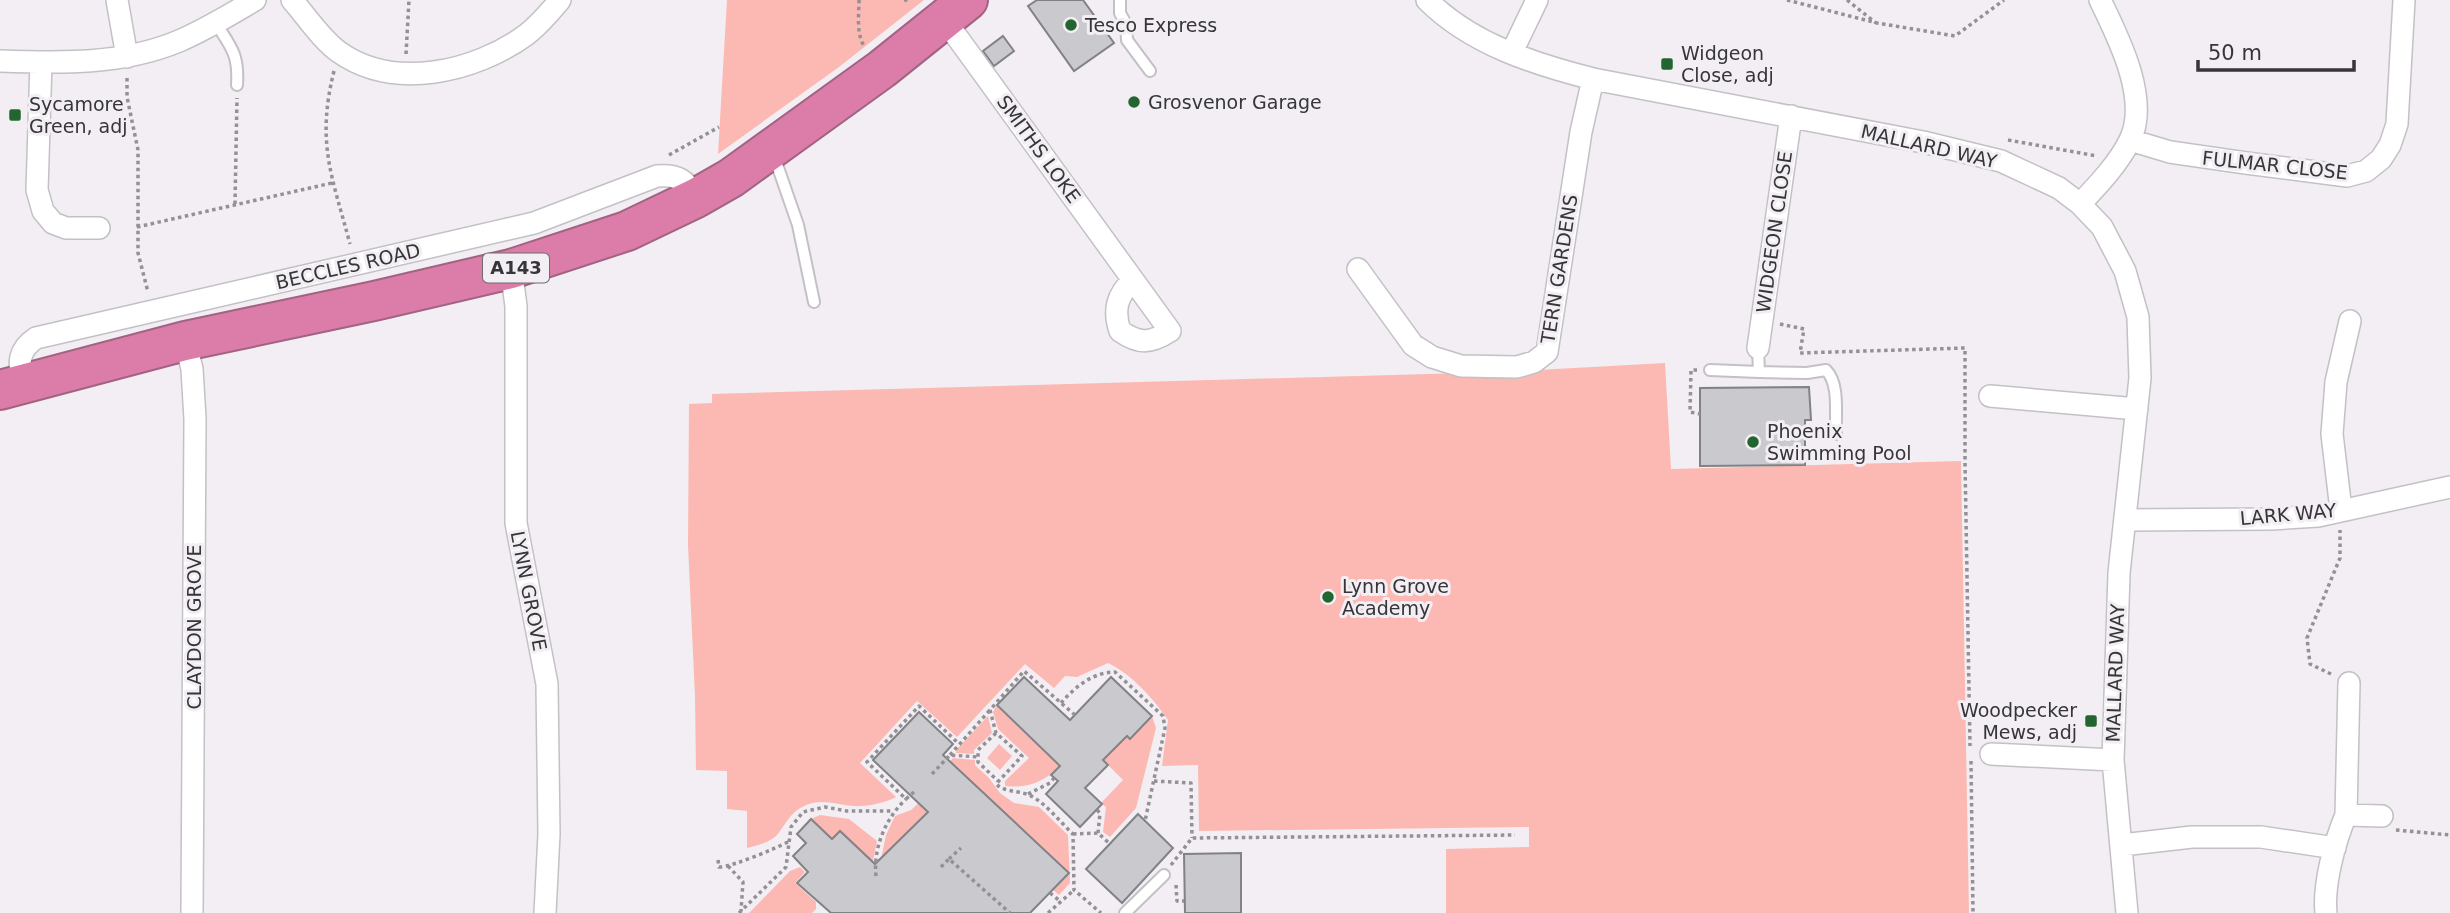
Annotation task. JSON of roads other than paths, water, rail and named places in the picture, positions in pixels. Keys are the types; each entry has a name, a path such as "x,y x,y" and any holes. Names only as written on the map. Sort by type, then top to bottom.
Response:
{"highway":[{"name":"BECCLES ROAD","path":"12,386 185,341 374,302 511,269 628,231 732,178 882,69 956,9"}],"street":[{"path":"117,0 127,57"},
{"path":"0,61 85,62 127,57 179,41 255,0"},
{"path":"292,0 339,52 360,64 415,75 476,61 513,44 528,33 560,0"},
{"name":"MALLARD WAY","path":"1427,0 1444,18 1476,38 1553,69 1923,142 2001,161 2059,188 2102,226 2125,271 2138,317 2140,378 2119,573 2113,760 2127,913"},
{"path":"1512,52 1537,0"},
{"path":"2080,204 2117,159 2135,127 2137,104 2119,40 2101,0"},
{"name":"FULMAR CLOSE","path":"2130,140 2170,152 2246,163 2347,176 2365,171 2381,159 2390,145 2397,124 2404,0"},
{"name":"SMITHS LOKE","path":"956,9 1133,280"},
{"path":"41,62 37,190 43,211 53,223 66,228 99,229"},
{"name":"TERN GARDENS","path":"1359,270 1413,345 1432,357 1461,366 1517,367 1534,362 1547,352 1581,132 1593,79"},
{"name":"WIDGEON CLOSE","path":"1758,348 1790,117"},
{"name":"BECCLES ROAD","path":"12,386 19,369 21,353 26,345 36,338 534,223 657,176 680,177 690,186 696,198"},
{"name":"LYNN GROVE","path":"511,269 516,306 516,523 547,684 549,834 545,913"},
{"path":"2341,510 2332,434 2336,382 2350,321"},
{"name":"CLAYDON GROVE","path":"185,341 192,369 195,419 192,913"},
{"path":"1990,396 2137,408"},
{"name":"LARK WAY","path":"2125,520 2318,516 2450,487"},
{"path":"2326,913 2325,900 2335,848 2346,815 2349,683"},
{"path":"1991,754 2113,760"},
{"path":"2346,815 2382,816"},
{"path":"2122,845 2192,837 2262,837 2335,848"}],"lane":[{"path":"1119,0 1119,13 1126,24 1127,40 1150,71"},
{"path":"215,22 234,52 238,65 237,85"},
{"path":"771,148 798,225 814,302"},
{"path":"1758,348 1759,372"},
{"path":"1710,370 1807,373 1826,370 1834,383 1836,434"},
{"path":"1125,913 1164,874"}],"place":[{"name":"Tesco Express","path":"1071,25"},
{"name":"Widgeon Close, adj","path":"1667,64"},
{"name":"Grosvenor Garage","path":"1134,102"},
{"name":"Sycamore Green, adj","path":"15,115"},
{"name":"Phoenix Swimming Pool","path":"1753,442"},
{"name":"Lynn Grove Academy","path":"1328,597"},
{"name":"Woodpecker Mews, adj","path":"2091,721"}]}
